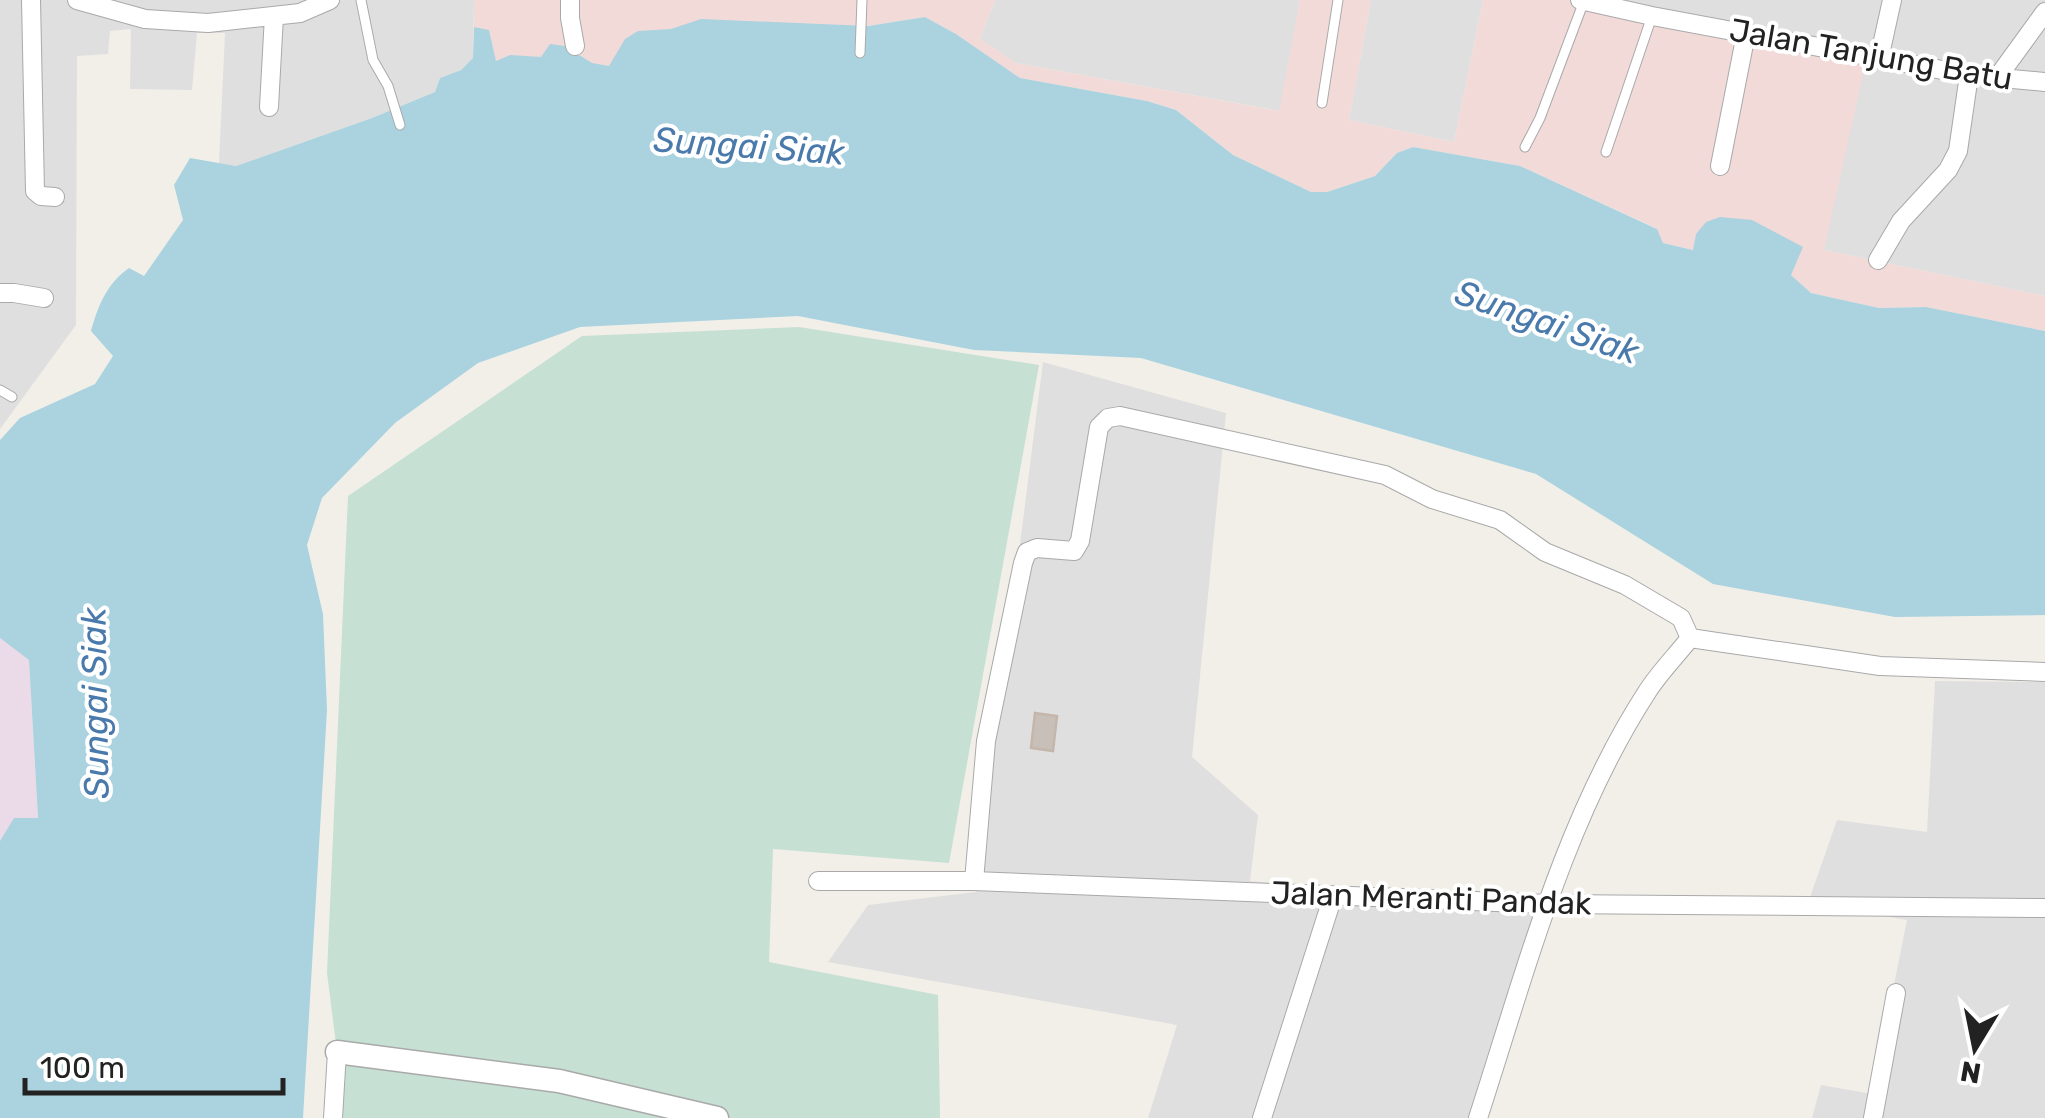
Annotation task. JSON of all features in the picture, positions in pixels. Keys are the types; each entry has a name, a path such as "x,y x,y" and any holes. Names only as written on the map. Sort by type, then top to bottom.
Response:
{"street":[{"path":"31,0 35,191 41,196 55,197"},
{"path":"78,0 145,19 208,23 300,13 330,0"},
{"path":"570,0 575,46"},
{"name":"Jalan Tanjung Batu","path":"1582,0 1969,75 2045,82"},
{"path":"1880,59 1892,0"},
{"path":"1996,78 2045,12"},
{"path":"269,107 274,16"},
{"path":"1720,166 1746,34"},
{"path":"1878,260 1900,221 1948,170 1958,151 1969,75"},
{"path":"0,293 44,298"},
{"path":"974,881 986,741 1023,563 1028,552 1037,548 1074,550 1080,542 1098,427 1108,418 1120,416 1386,475 1432,499 1500,520 1546,552 1626,585 1681,618 1690,638"},
{"path":"1690,638 1880,666 2045,672"},
{"path":"1478,1118 1548,904 1608,759 1649,689 1690,638"},
{"name":"Jalan Meranti Pandak","path":"818,881 974,881 1548,904 2045,908"},
{"path":"1262,1118 1334,896"},
{"path":"1873,1118 1896,993"},
{"path":"334,1118 337,1052 559,1081 717,1118"}],"lane":[{"path":"361,0 373,60 388,86 400,124"},
{"path":"860,53 862,0"},
{"path":"1322,104 1338,0"},
{"path":"1525,147 1540,118 1582,0"},
{"path":"1606,152 1652,16"},
{"path":"0,390 12,397"}],"shaded area":[{"path":"0,0 474,0 473,58 461,70 440,78 435,92 236,166 219,163 225,33 197,33 192,90 130,89 131,29 110,31 108,54 77,56 76,325 0,429"},
{"path":"474,0 995,0 980,39 1016,63 1279,111 1300,0 1371,0 1349,120 1454,142 1483,0 1590,0 1867,56 1824,250 2045,296 2045,331 1926,307 1879,308 1811,293 1791,275 1696,234 1694,250 1663,243 1656,228 1520,166 1413,147 1397,153 1375,176 1327,192 1311,192 1233,155 1176,110 1020,78 925,17 610,66 496,62 489,31 474,27"},
{"path":"995,0 1300,0 1280,111 1016,63 980,39"},
{"path":"1371,0 1483,0 1454,142 1349,120"},
{"path":"1590,0 2045,0 2045,296 1824,250"},
{"path":"1043,362 1226,413 1192,757 1258,815 1250,881 1552,910 1483,1118 1148,1118 1177,1025 828,962 868,905 976,892"},
{"path":"0,638 29,659 38,819 0,841"},
{"path":"1935,681 2045,682 2045,1118 1812,1118 1821,1085 1872,1094 1907,920 1808,903 1837,820 1927,832"}],"green space":[{"path":"799,327 1039,365 949,863 773,849 769,962 938,995 940,1118 334,1118 337,1052 327,973 348,496 582,336"}],"water":[{"name":"Sungai Siak","path":"925,17 1020,78 1176,110 1233,155 1311,192 1327,192 1375,176 1397,153 1413,147 1520,166 1657,229 1663,243 1693,250 1696,234 1706,222 1720,217 1752,220 1803,247 1791,275 1811,293 1879,308 1926,307 2045,331 2045,615 1895,617 1713,584 1536,474 1141,358 974,350 798,316 580,327 478,363 395,423 322,498 307,545 323,614 327,710 303,1118 0,1118 0,841 14,818 38,818 29,660 0,638 0,440 20,418 95,384 113,356 91,331 100,304 109,288 129,268 144,276 183,220 174,185 190,158 236,166 435,92 440,78 461,70 473,58 474,27 489,30 496,61 510,55 541,57 550,44 565,46 592,63 609,66 625,39 638,31 671,29 701,19 868,26"}],"building":[{"path":"1035,713 1057,716 1053,751 1031,748"}]}
